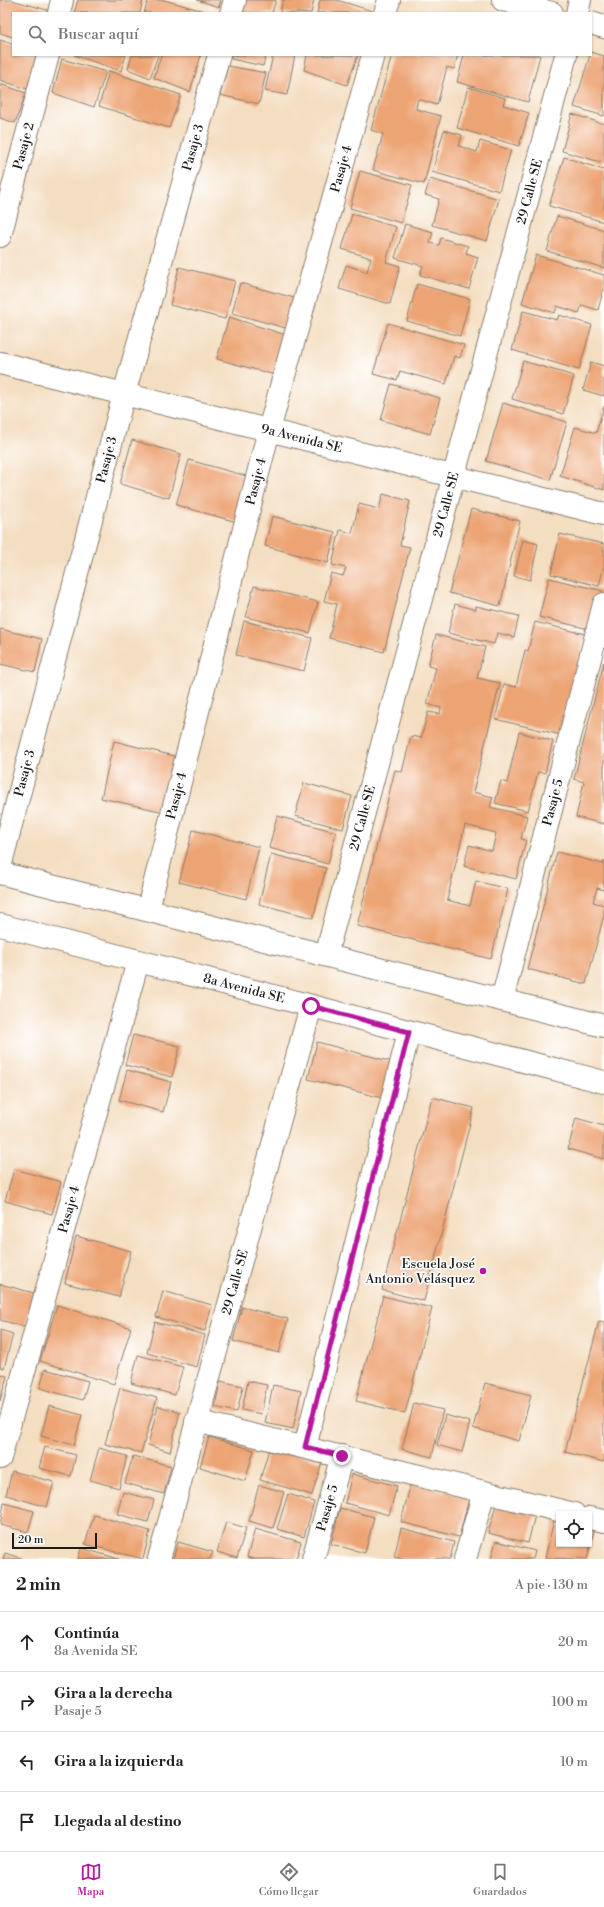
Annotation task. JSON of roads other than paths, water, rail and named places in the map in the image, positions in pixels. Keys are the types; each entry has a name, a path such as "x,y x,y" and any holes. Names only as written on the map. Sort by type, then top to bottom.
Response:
{"street":[{"path":"59,12 62,0"},
{"path":"231,12 235,0"},
{"path":"385,12 389,0"},
{"path":"503,0 548,12"},
{"path":"577,12 580,0"},
{"path":"592,23 604,27"},
{"name":"Pasaje 2","path":"0,236 48,56"},
{"name":"Pasaje 3","path":"0,867 124,394 219,56"},
{"name":"Pasaje 4","path":"148,909 269,430 373,56"},
{"name":"29 Calle SE","path":"326,955 452,476 566,56"},
{"name":"9a Avenida SE","path":"0,362 604,514"},
{"name":"Pasaje 5","path":"502,1000 604,604"},
{"path":"0,873 148,909 604,1026"},
{"name":"8a Avenida SE","path":"0,925 604,1082"},
{"name":"Pasaje 4","path":"0,1458 138,961"},
{"name":"29 Calle SE","path":"159,1559 311,1006"},
{"path":"305,1447 409,1032"},
{"path":"196,1421 562,1511"},
{"name":"Pasaje 5","path":"313,1559 342,1456"},
{"path":"465,1559 484,1492"},
{"path":"592,1519 604,1522"}],"place":[{"name":"Escuela José Antonio Velásquez","path":"483,1271"}]}
